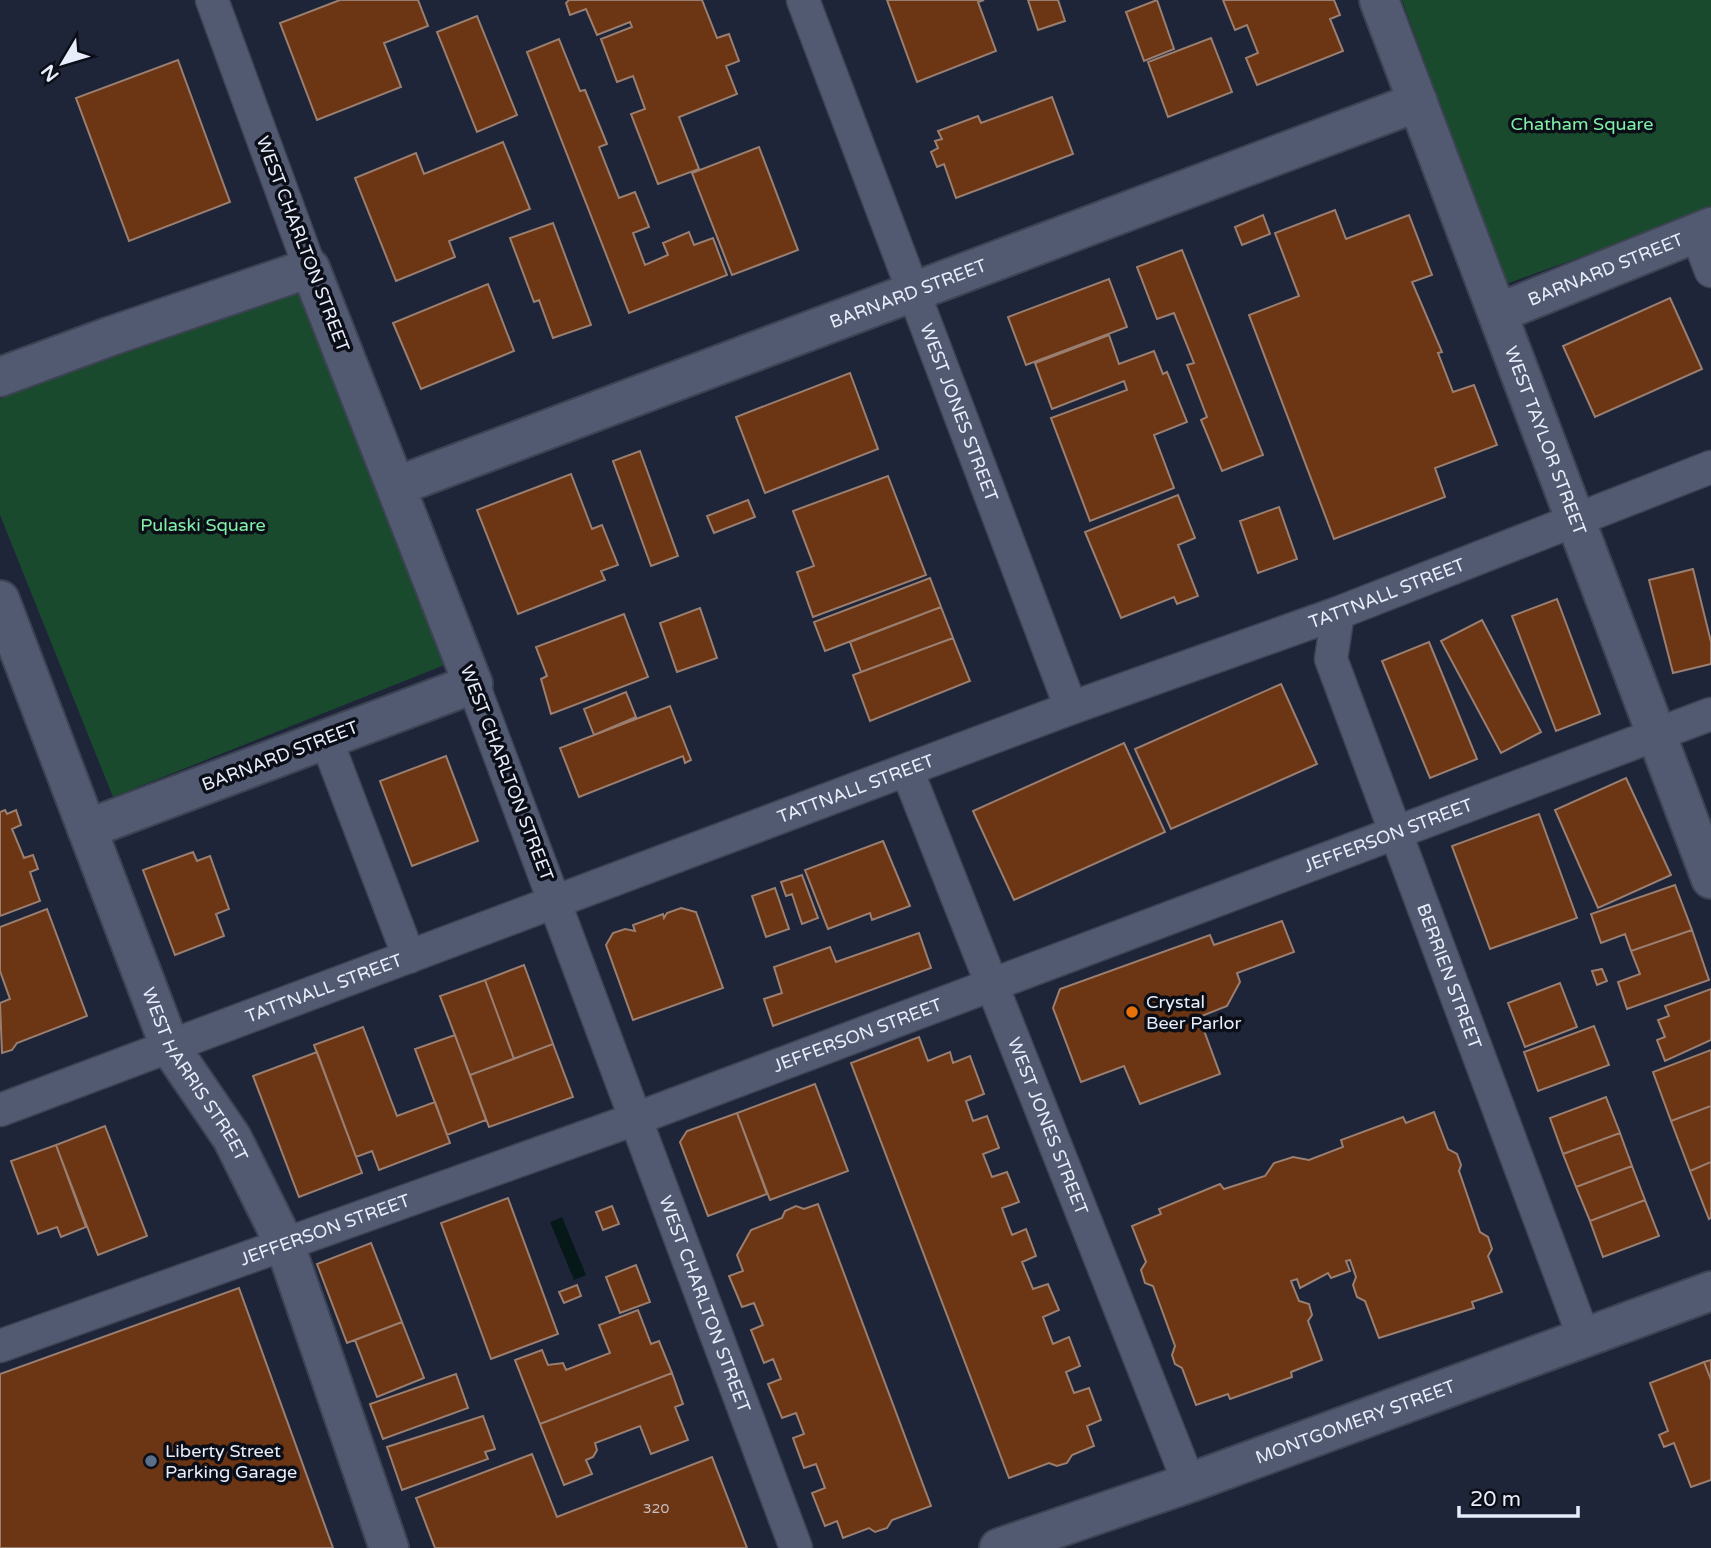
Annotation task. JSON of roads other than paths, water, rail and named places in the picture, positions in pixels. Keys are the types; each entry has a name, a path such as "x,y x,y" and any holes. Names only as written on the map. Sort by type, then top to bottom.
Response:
{"street":[{"name":"WEST CHARLTON STREET","path":"212,0 310,268 397,486 638,1118 796,1548"},
{"name":"WEST JONES STREET","path":"803,0 1072,708"},
{"name":"WEST TAYLOR STREET","path":"1379,0 1711,879"},
{"name":"BARNARD STREET","path":"397,486 1418,102"},
{"path":"1704,230 1711,271"},
{"name":"BARNARD STREET","path":"1498,313 1704,230"},
{"path":"0,377 310,268"},
{"name":"TATTNALL STREET","path":"0,1111 1072,708 1338,613 1711,467"},
{"name":"WEST HARRIS STREET","path":"1,604 170,1047 232,1138 285,1245 389,1548"},
{"name":"BERRIEN STREET","path":"1338,613 1331,659 1398,832 1584,1338"},
{"name":"BARNARD STREET","path":"87,829 473,684"},
{"name":"JEFFERSON STREET","path":"0,1346 638,1118 1711,714"},
{"path":"326,739 409,957"},
{"name":"WEST JONES STREET","path":"907,770 1189,1482"},
{"name":"MONTGOMERY STREET","path":"999,1548 1189,1482 1711,1291"}],"place":[{"name":"Crystal Beer Parlor","path":"1132,1012"},
{"name":"Liberty Street Parking Garage","path":"151,1461"}],"park label":[{"name":"Chatham Square","path":"1582,124"},
{"name":"Pulaski Square","path":"203,525"}]}
